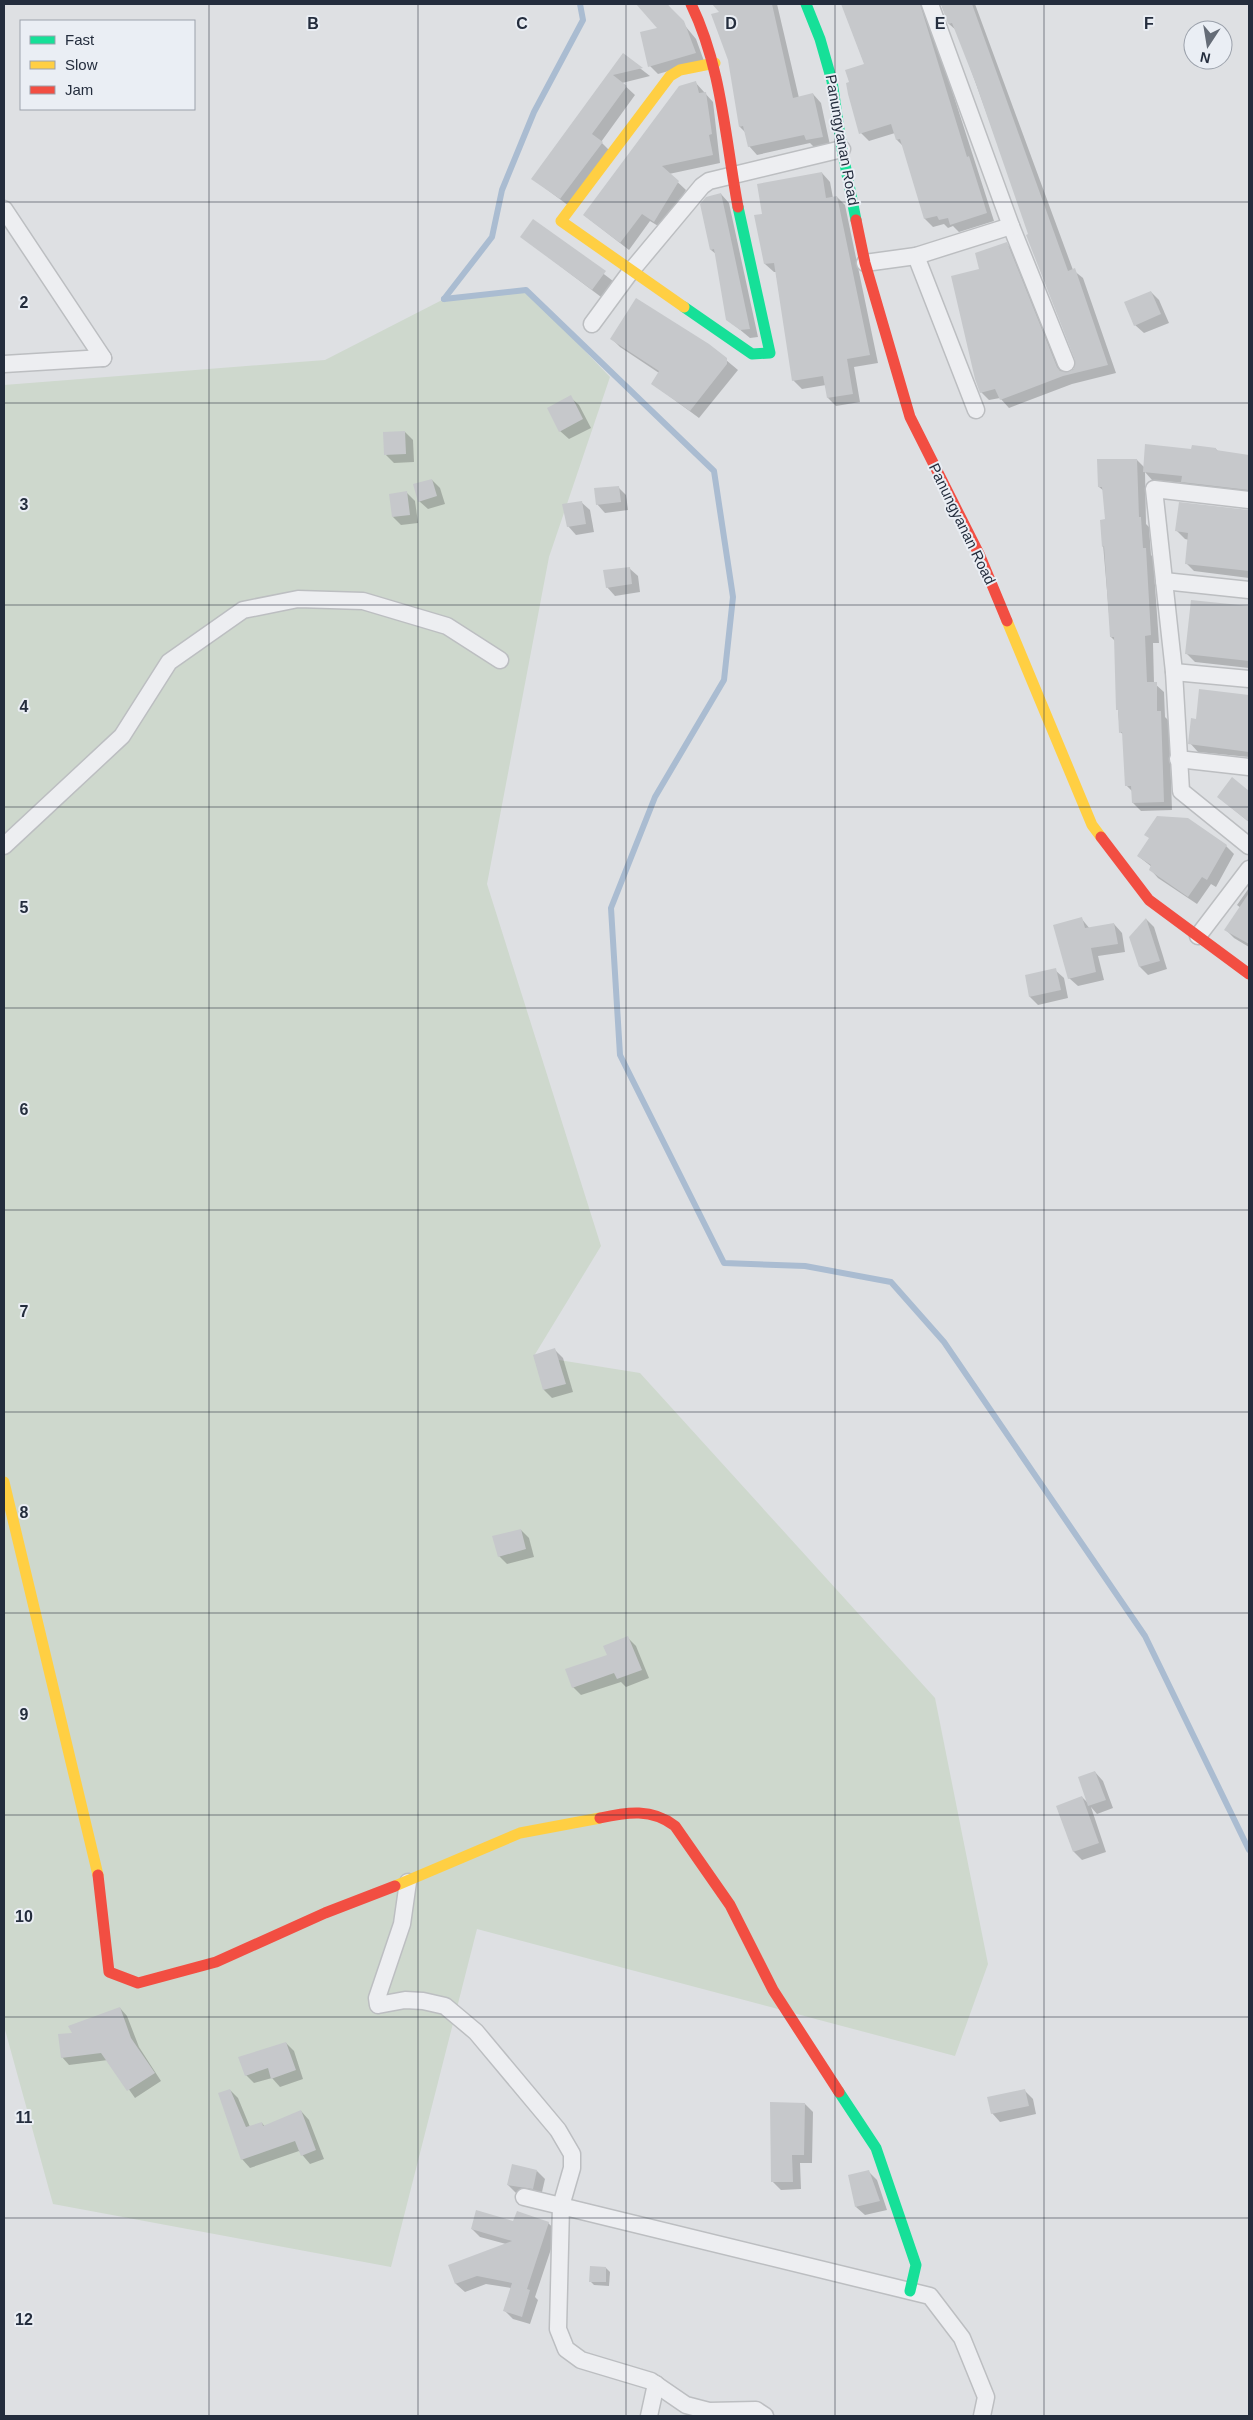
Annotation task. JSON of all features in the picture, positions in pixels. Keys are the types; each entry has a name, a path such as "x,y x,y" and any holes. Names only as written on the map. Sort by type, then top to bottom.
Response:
{"street":[{"path":"692,4 704,28 715,62 732,176 770,354 752,354 742,350 561,221 670,76 680,70 715,62"},
{"name":"Panungyanan Road","path":"806,4 820,39 832,81 842,150 865,263 910,417 980,556 1092,825 1149,900 1249,974"},
{"path":"930,4 1011,226 1066,363"},
{"path":"592,324 631,271 702,186 709,181 842,150"},
{"path":"4,209 103,358 4,364"},
{"path":"865,263 916,256 1011,226"},
{"path":"916,256 976,410"},
{"path":"1249,500 1154,490 1174,672 1181,791 1249,846"},
{"path":"1164,581 1249,590"},
{"path":"4,846 122,736 169,662 242,610 298,599 363,601 447,626 500,660"},
{"path":"1174,672 1249,679"},
{"path":"1178,759 1249,767"},
{"path":"1198,936 1249,869"},
{"path":"4,1482 96,1861 109,1972 138,1983 216,1962 325,1913 408,1882 520,1833 624,1813 649,1813 663,1817 675,1826 730,1905 772,1990 876,2148 916,2265 910,2291"},
{"path":"408,1882 402,1924 376,2001 378,2005 382,2006 405,2000 423,2001 445,2006 476,2032 558,2130 572,2154 572,2168 561,2206 558,2329 566,2349 581,2360 656,2384 686,2405 710,2411 756,2410 765,2416"},
{"path":"524,2197 930,2296 962,2338 986,2397 982,2416"},
{"path":"648,2416 656,2384"}],"shaded area":[{"path":"526,290 610,377 549,557 487,884 601,1246 534,1356 640,1373 935,1698 988,1964 955,2056 477,1929 391,2267 53,2204 4,2026 4,385 325,360 444,299"}],"building":[{"path":"636,4 667,4 684,21 696,53 648,67 640,32 657,28"},
{"path":"712,4 772,4 793,98 813,93 823,137 806,140 804,135 748,147 743,126 739,127 728,60 711,14 719,12"},
{"path":"841,4 920,4 967,157 969,156 987,213 950,225 948,218 939,220 937,216 924,219 900,139 896,140 891,124 859,134 848,94 846,83 849,82 845,70 864,64"},
{"path":"941,4 972,4 1068,271 1075,268 1108,365 1063,376 1000,400 995,389 980,393 951,276 979,269 975,253 1007,242 1057,367 1060,371 1069,372 1074,369 1075,360 1026,235 1028,234 976,84 952,23 948,24"},
{"path":"623,53 643,68 613,75 627,86 592,134 603,142 560,199 531,179"},
{"path":"696,81 699,93 706,92 712,134 709,135 713,155 662,166 679,181 654,222 642,214 620,243 583,215 679,86"},
{"path":"822,172 826,198 837,196 870,355 847,359 853,394 827,398 823,376 792,381 774,263 764,264 754,215 762,214 757,184"},
{"path":"721,193 750,329 740,330 726,320 714,249 710,250 700,204 706,197"},
{"path":"533,219 606,271 592,290 520,237"},
{"path":"1151,291 1161,314 1134,326 1124,302"},
{"path":"636,298 709,344 727,358 727,364 690,411 651,384 659,371 610,339"},
{"path":"571,395 583,419 559,432 547,408"},
{"path":"405,431 406,454 384,455 383,432"},
{"path":"1145,444 1191,449 1192,445 1249,455 1249,490 1181,482 1182,476 1143,472"},
{"path":"1097,459 1137,459 1139,517 1141,517 1143,548 1146,548 1151,635 1145,636 1147,682 1157,682 1157,711 1161,711 1164,802 1132,803 1131,786 1125,786 1122,732 1119,733 1118,710 1116,710 1114,637 1110,637 1104,546 1102,547 1100,520 1105,519 1102,487 1098,487"},
{"path":"432,479 437,496 418,502 413,484"},
{"path":"619,486 621,502 596,505 594,488"},
{"path":"407,491 410,515 392,517 389,494"},
{"path":"582,501 586,524 567,527 562,504"},
{"path":"1179,502 1249,510 1249,571 1185,564 1188,533 1175,531"},
{"path":"630,567 632,584 606,588 603,570"},
{"path":"1191,600 1249,606 1249,661 1185,654"},
{"path":"1199,689 1249,695 1249,752 1188,744 1191,718 1196,719"},
{"path":"1232,777 1249,791 1249,822 1217,797"},
{"path":"1157,816 1188,818 1227,845 1207,880 1202,877 1188,897 1149,870 1151,865 1137,856 1149,838 1144,835"},
{"path":"1249,893 1249,944 1224,930"},
{"path":"1082,917 1085,928 1114,923 1118,944 1091,948 1096,972 1068,979 1053,925"},
{"path":"1146,918 1160,961 1139,967 1129,937"},
{"path":"1056,968 1061,990 1029,997 1025,975"},
{"path":"555,1348 566,1384 543,1390 533,1355"},
{"path":"521,1529 526,1549 498,1557 492,1536"},
{"path":"628,1636 642,1670 617,1679 614,1673 572,1688 565,1669 607,1655 603,1646"},
{"path":"1095,1771 1106,1800 1088,1806 1078,1777"},
{"path":"1082,1796 1099,1843 1073,1852 1056,1806"},
{"path":"120,2007 131,2038 155,2073 127,2091 101,2053 61,2058 58,2034 72,2033 68,2026"},
{"path":"286,2042 296,2070 271,2079 268,2068 245,2076 238,2057"},
{"path":"230,2089 246,2127 262,2122 263,2126 301,2110 316,2150 301,2156 295,2141 241,2160 218,2093"},
{"path":"1025,2089 1029,2106 991,2114 987,2097"},
{"path":"770,2102 805,2103 804,2155 792,2155 793,2182 771,2182"},
{"path":"512,2164 537,2170 533,2189 507,2185"},
{"path":"869,2170 880,2201 855,2207 848,2175"},
{"path":"476,2210 513,2221 517,2211 549,2222 527,2289 530,2290 522,2317 503,2311 512,2283 477,2276 455,2284 448,2265 512,2241 471,2229"},
{"path":"590,2266 606,2267 606,2282 589,2282"}],"waterway":[{"path":"444,299 492,237 502,190 534,112 583,20 580,4"},
{"path":"444,299 526,290 714,471 733,597 724,680 655,797 611,908 620,1055 724,1263 805,1266 891,1282 944,1342 1145,1636 1249,1850"}],"traffic: fast":[{"path":"806,4 820,39 832,81 842,149 856,220"},
{"path":"684,307 752,354 770,353 738,207"},
{"path":"839,2092 876,2148 916,2265 910,2291"}],"traffic: slow":[{"path":"684,307 561,221 670,76 680,70 715,63"},
{"path":"1007,621 1092,825 1101,837"},
{"path":"4,1482 98,1875"},
{"path":"395,1886 520,1833 600,1818"}],"traffic: jam":[{"path":"691,4 710,53 716,78 738,207"},
{"path":"856,220 865,263 910,417 980,556 1007,621"},
{"path":"1101,837 1149,900 1249,974"},
{"path":"600,1818 639,1813 657,1816 675,1826 730,1905 773,1990 839,2092"},
{"path":"98,1875 109,1972 138,1983 216,1962 325,1913 395,1886"}]}
